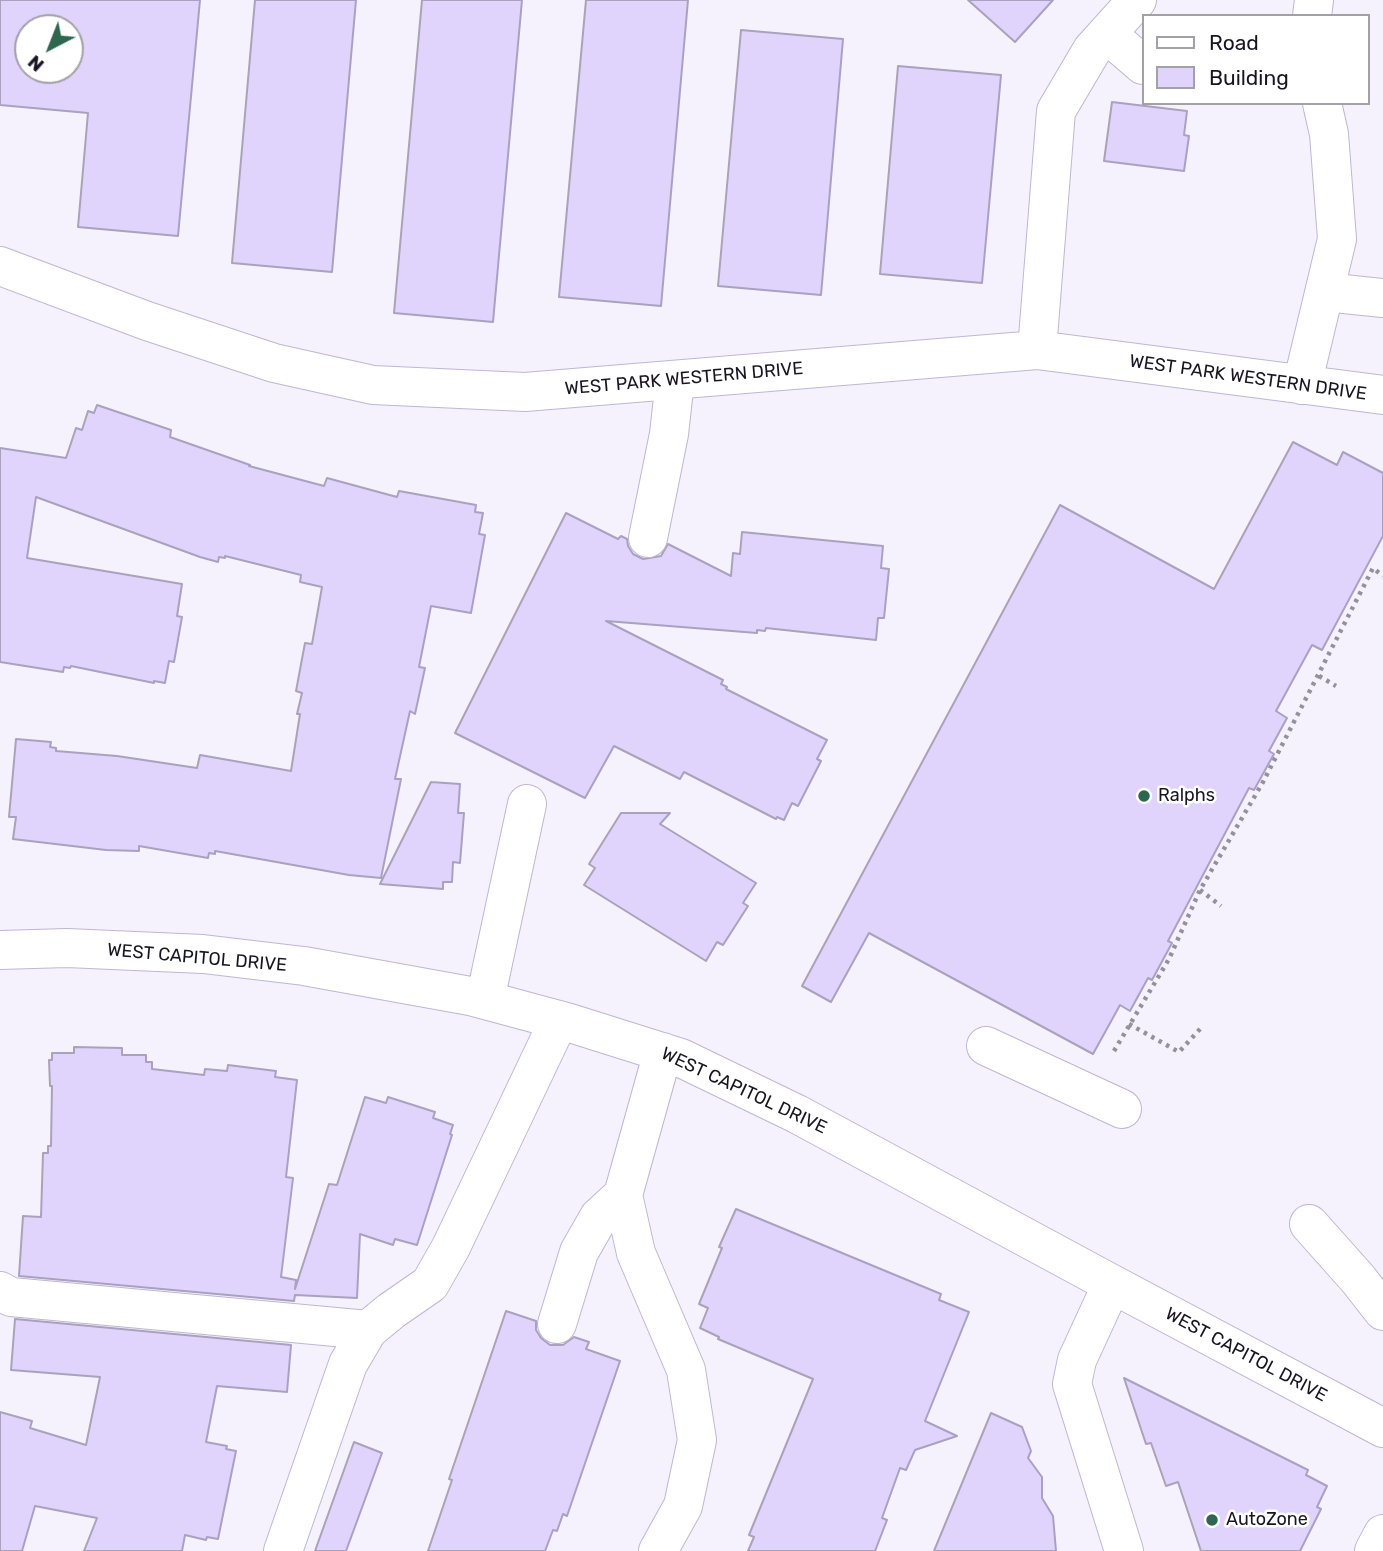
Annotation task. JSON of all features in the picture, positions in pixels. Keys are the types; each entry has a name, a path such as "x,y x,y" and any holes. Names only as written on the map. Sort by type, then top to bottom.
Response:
{"street":[{"path":"1037,350 1055,111 1092,50 1137,0"},
{"path":"1107,34 1142,64"},
{"path":"1302,385 1337,239 1329,134 1322,105"},
{"name":"WEST PARK WESTERN DRIVE","path":"0,266 147,321 274,363 373,386 525,392 1037,350 1383,396"},
{"path":"1325,292 1383,298"},
{"path":"648,538 669,434 675,380"},
{"path":"485,1000 527,804"},
{"name":"WEST CAPITOL DRIVE","path":"0,950 67,948 203,954 304,966 485,1000 681,1058 797,1114 1383,1428"},
{"path":"282,1551 348,1364 368,1330 430,1284 451,1247 559,1020"},
{"path":"986,1046 1122,1109"},
{"path":"659,1551 683,1506 697,1440 686,1370 636,1253 623,1195 663,1052"},
{"path":"557,1324 579,1252 599,1217 623,1195"},
{"path":"1309,1224 1383,1311"},
{"path":"1112,1284 1077,1360 1072,1384 1124,1551"},
{"path":"0,1291 11,1297 368,1330"},
{"path":"1374,1551 1383,1534"}],"path":[{"path":"1114,1051 1169,959 1200,890 1263,782 1373,568 1383,576"},
{"path":"1318,676 1336,686"},
{"path":"1200,890 1221,905"},
{"path":"1129,1024 1179,1052 1201,1028"}],"building":[{"path":"0,0 200,0 178,236 78,227 88,113 0,105"},
{"path":"255,0 356,0 332,272 232,263"},
{"path":"422,0 522,0 493,322 394,313"},
{"path":"586,0 688,0 661,306 559,297"},
{"path":"968,0 1053,0 1015,42"},
{"path":"741,30 843,39 821,295 718,286"},
{"path":"898,66 1001,75 982,283 880,274"},
{"path":"1112,102 1187,111 1184,135 1189,136 1184,171 1104,161"},
{"path":"97,405 171,430 170,437 249,466 324,486 327,478 397,497 399,491 476,505 475,512 483,513 479,534 485,535 471,613 431,606 419,667 425,668 415,714 410,711 395,779 401,779 381,878 349,875 215,851 215,854 209,853 208,858 139,846 139,851 106,850 13,839 16,817 9,817 16,739 51,742 50,747 56,748 56,751 117,756 197,768 200,755 291,771 302,693 296,691 305,643 312,644 322,587 300,582 301,575 225,556 219,557 218,562 200,557 36,497 27,558 182,584 177,616 182,617 174,662 169,661 165,683 154,683 71,666 64,667 63,672 0,662 0,448 66,458 76,428 82,430 88,411 94,413"},
{"path":"1293,442 1337,465 1343,452 1383,473 1383,536 1322,650 1312,645 1276,711 1287,718 1269,751 1274,754 1254,790 1249,788 1168,941 1172,943 1152,980 1148,978 1130,1011 1120,1005 1093,1054 869,933 831,1002 802,986 1060,505 1214,589"},
{"path":"566,513 618,539 621,536 627,539 633,554 643,559 661,556 668,544 731,576 733,553 740,554 742,532 883,546 881,568 889,569 884,618 878,618 876,640 766,628 765,631 757,630 757,633 606,621 723,680 721,684 727,687 726,689 827,740 817,759 821,761 798,806 792,803 784,820 777,817 776,819 684,772 680,779 614,746 585,798 455,733"},
{"path":"431,782 460,784 458,813 464,813 460,863 453,862 452,882 443,882 443,889 380,884"},
{"path":"621,813 670,813 660,824 756,883 743,903 748,906 723,945 717,942 706,961 584,885 595,868 589,864"},
{"path":"74,1047 122,1048 122,1055 146,1055 146,1062 152,1062 152,1069 204,1075 205,1069 227,1071 228,1065 276,1071 275,1077 297,1080 286,1177 293,1178 281,1277 296,1280 295,1289 329,1184 337,1185 365,1097 386,1103 388,1097 435,1112 433,1118 453,1125 452,1135 417,1245 395,1239 393,1245 360,1234 357,1298 295,1295 294,1301 19,1276 23,1216 41,1217 43,1153 48,1153 48,1146 51,1146 52,1086 49,1060 52,1060 52,1053 74,1053"},
{"path":"736,1209 941,1294 939,1300 969,1312 925,1421 957,1436 915,1450 906,1470 900,1468 882,1518 887,1520 875,1551 748,1551 754,1537 749,1535 813,1379 718,1339 719,1337 700,1328 708,1308 699,1304"},
{"path":"506,1311 536,1321 536,1330 550,1345 563,1345 574,1337 589,1342 586,1349 620,1361 567,1516 563,1514 545,1551 428,1551 452,1480 449,1479"},
{"path":"15,1319 291,1345 287,1392 217,1386 206,1442 227,1446 226,1449 236,1451 218,1539 207,1537 206,1540 185,1535 182,1551 84,1551 97,1518 35,1506 22,1551 0,1551 0,1412 32,1421 30,1428 86,1445 100,1377 11,1370"},
{"path":"1124,1378 1308,1470 1306,1475 1327,1486 1317,1507 1321,1509 1300,1551 1201,1551 1178,1482 1166,1486 1151,1443 1146,1444"},
{"path":"991,1413 1022,1427 1031,1451 1028,1458 1042,1477 1042,1498 1053,1516 1056,1551 934,1551"},
{"path":"354,1442 382,1453 346,1551 315,1551"}],"place":[{"name":"Ralphs","path":"1144,796"},
{"name":"AutoZone","path":"1212,1520"}]}
